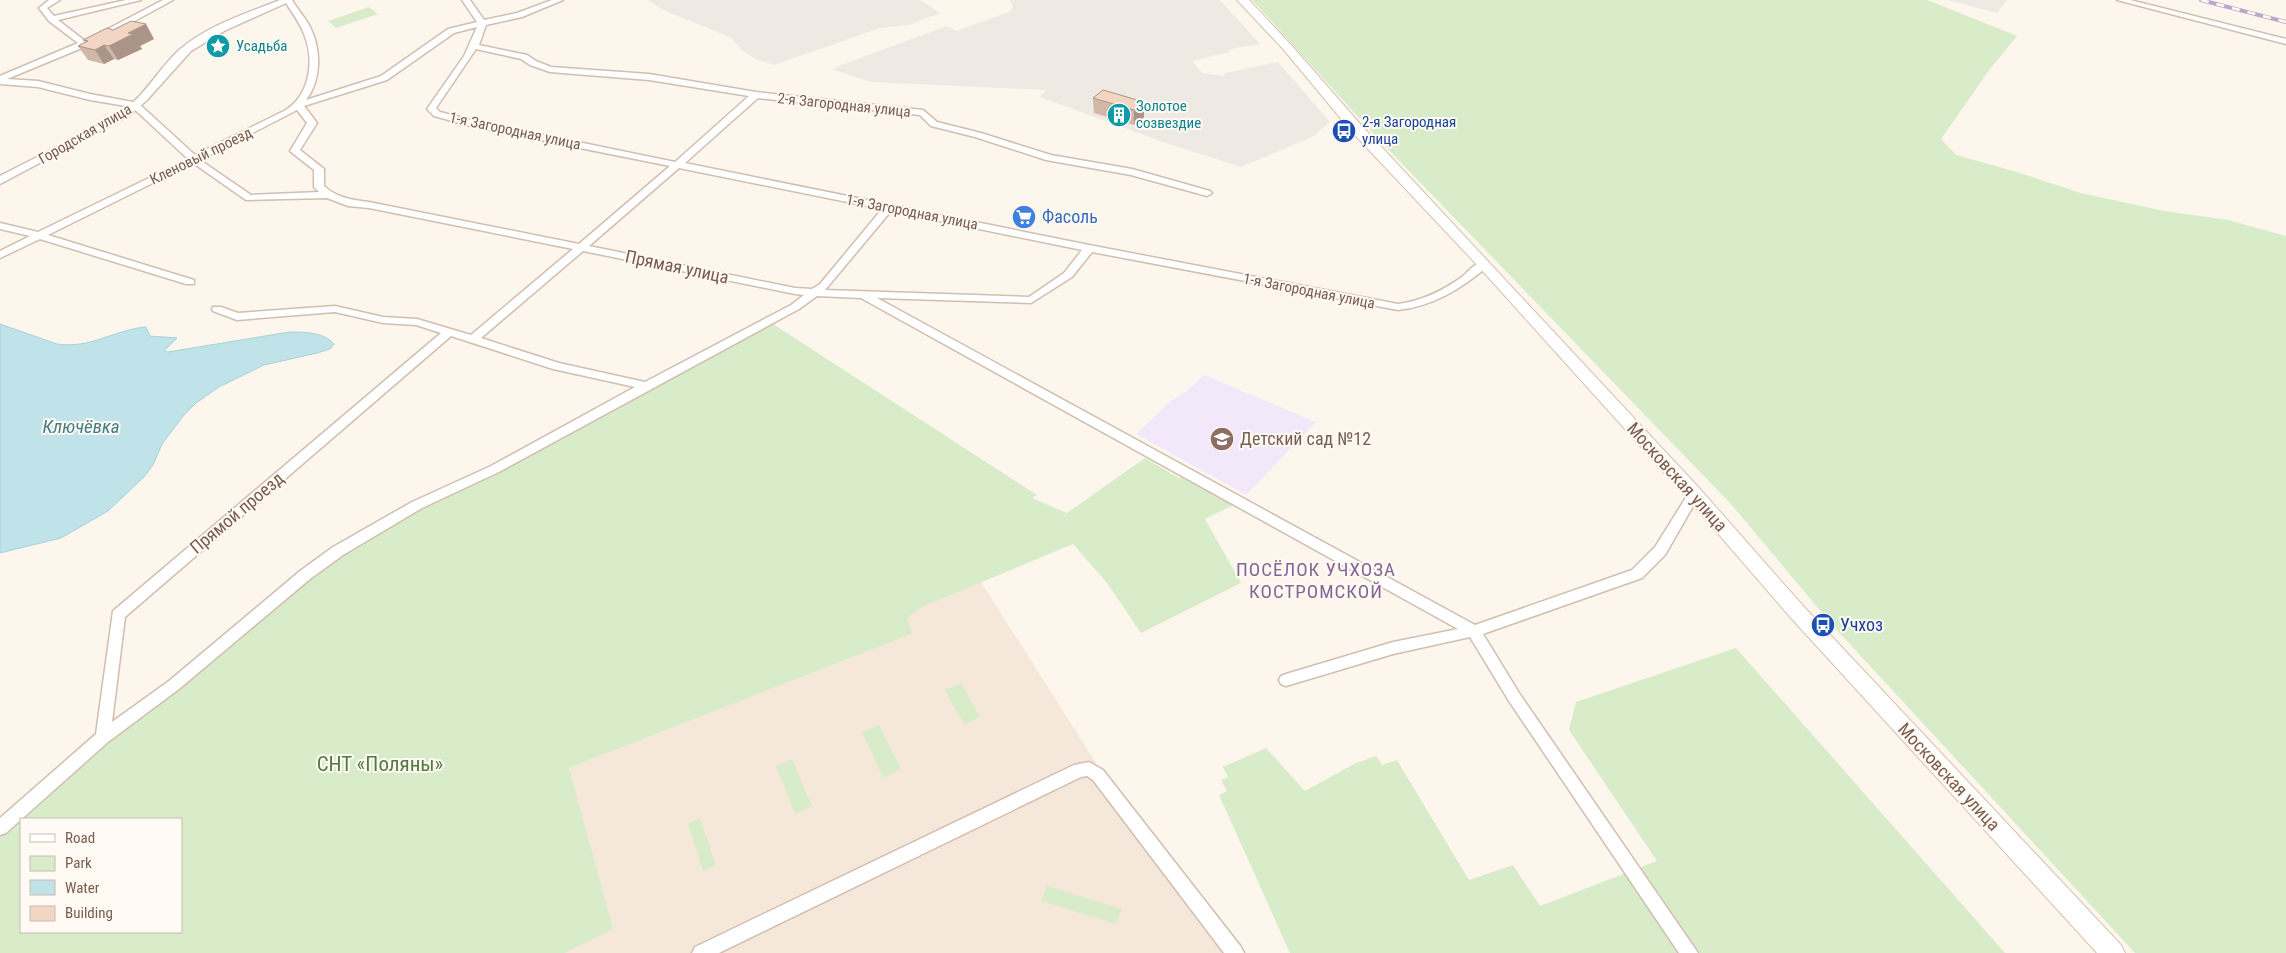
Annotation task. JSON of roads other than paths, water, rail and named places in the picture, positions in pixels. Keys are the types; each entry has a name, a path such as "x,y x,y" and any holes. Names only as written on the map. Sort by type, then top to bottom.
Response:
{"main road":[{"name":"Московская улица","path":"1242,0 1288,48 1357,129 1484,264 1694,494 1798,613 2113,953"}],"street":[{"path":"56,0 48,3 43,8 52,18 84,44"},
{"path":"52,18 137,0"},
{"path":"148,0 156,6"},
{"path":"0,80 84,44 169,0"},
{"name":"Городская улица","path":"0,181 94,132 126,113 143,98 166,69 186,50 225,27 288,0"},
{"name":"Кленовый проезд","path":"0,255 273,120 298,105 306,94 313,76 314,63 306,28 288,0"},
{"path":"466,0 482,22"},
{"path":"328,195 319,187 319,169 294,151 312,123 298,105 384,78 451,31 482,22 519,15 559,0"},
{"path":"2121,0 2286,42"},
{"name":"1-я Загородная улица","path":"482,22 481,32 474,46 431,109 437,114 470,123 678,166 1398,307 1407,307 1444,293 1484,264"},
{"name":"2-я Загородная улица","path":"474,46 524,57 533,64 550,69 649,77 756,95 923,113 934,124 978,134 1049,158 1132,172 1207,193"},
{"path":"0,80 38,84 90,97 135,105 193,159 249,198 328,195"},
{"path":"472,340 678,166 756,95"},
{"name":"Прямая улица","path":"328,195 348,203 369,205 815,294 1031,300 1068,275 1089,248"},
{"path":"0,828 103,736 174,685 305,575 338,551 417,505 495,469 646,386 782,315 815,294 842,265 888,208"},
{"path":"0,226 41,236 190,282"},
{"path":"862,295 1474,631 1519,704 1689,953"},
{"path":"217,309 237,317 335,309 383,320 418,322 557,366 646,386"},
{"name":"Прямой проезд","path":"103,736 118,615 449,332"},
{"path":"1286,680 1393,648 1474,631 1637,574 1660,551 1694,494"},
{"path":"701,953 1079,770 1089,769 1098,775 1234,953"}],"water":[{"name":"Ключёвка","path":"0,324 57,344 69,345 91,342 146,327 150,336 177,338 164,351 168,352 289,332 319,335 334,344 330,349 317,353 264,365 219,387 196,403 184,415 162,444 153,465 144,477 108,511 61,538 0,553"}],"railway":[{"path":"2201,0 2286,22"}],"place":[{"name":"Усадьба","path":"218,46"},
{"name":"Золотое созвездие","path":"1119,115"},
{"name":"2-я Загородная улица","path":"1344,131"},
{"name":"Фасоль","path":"1024,217"},
{"name":"Детский сад №12","path":"1222,439"},
{"name":"Учхоз","path":"1823,625"}],"district":[{"name":"ПОСЁЛОК УЧХОЗА КОСТРОМСКОЙ","path":"1316,580"}],"park label":[{"name":"СНТ «Поляны»","path":"380,764"}]}
